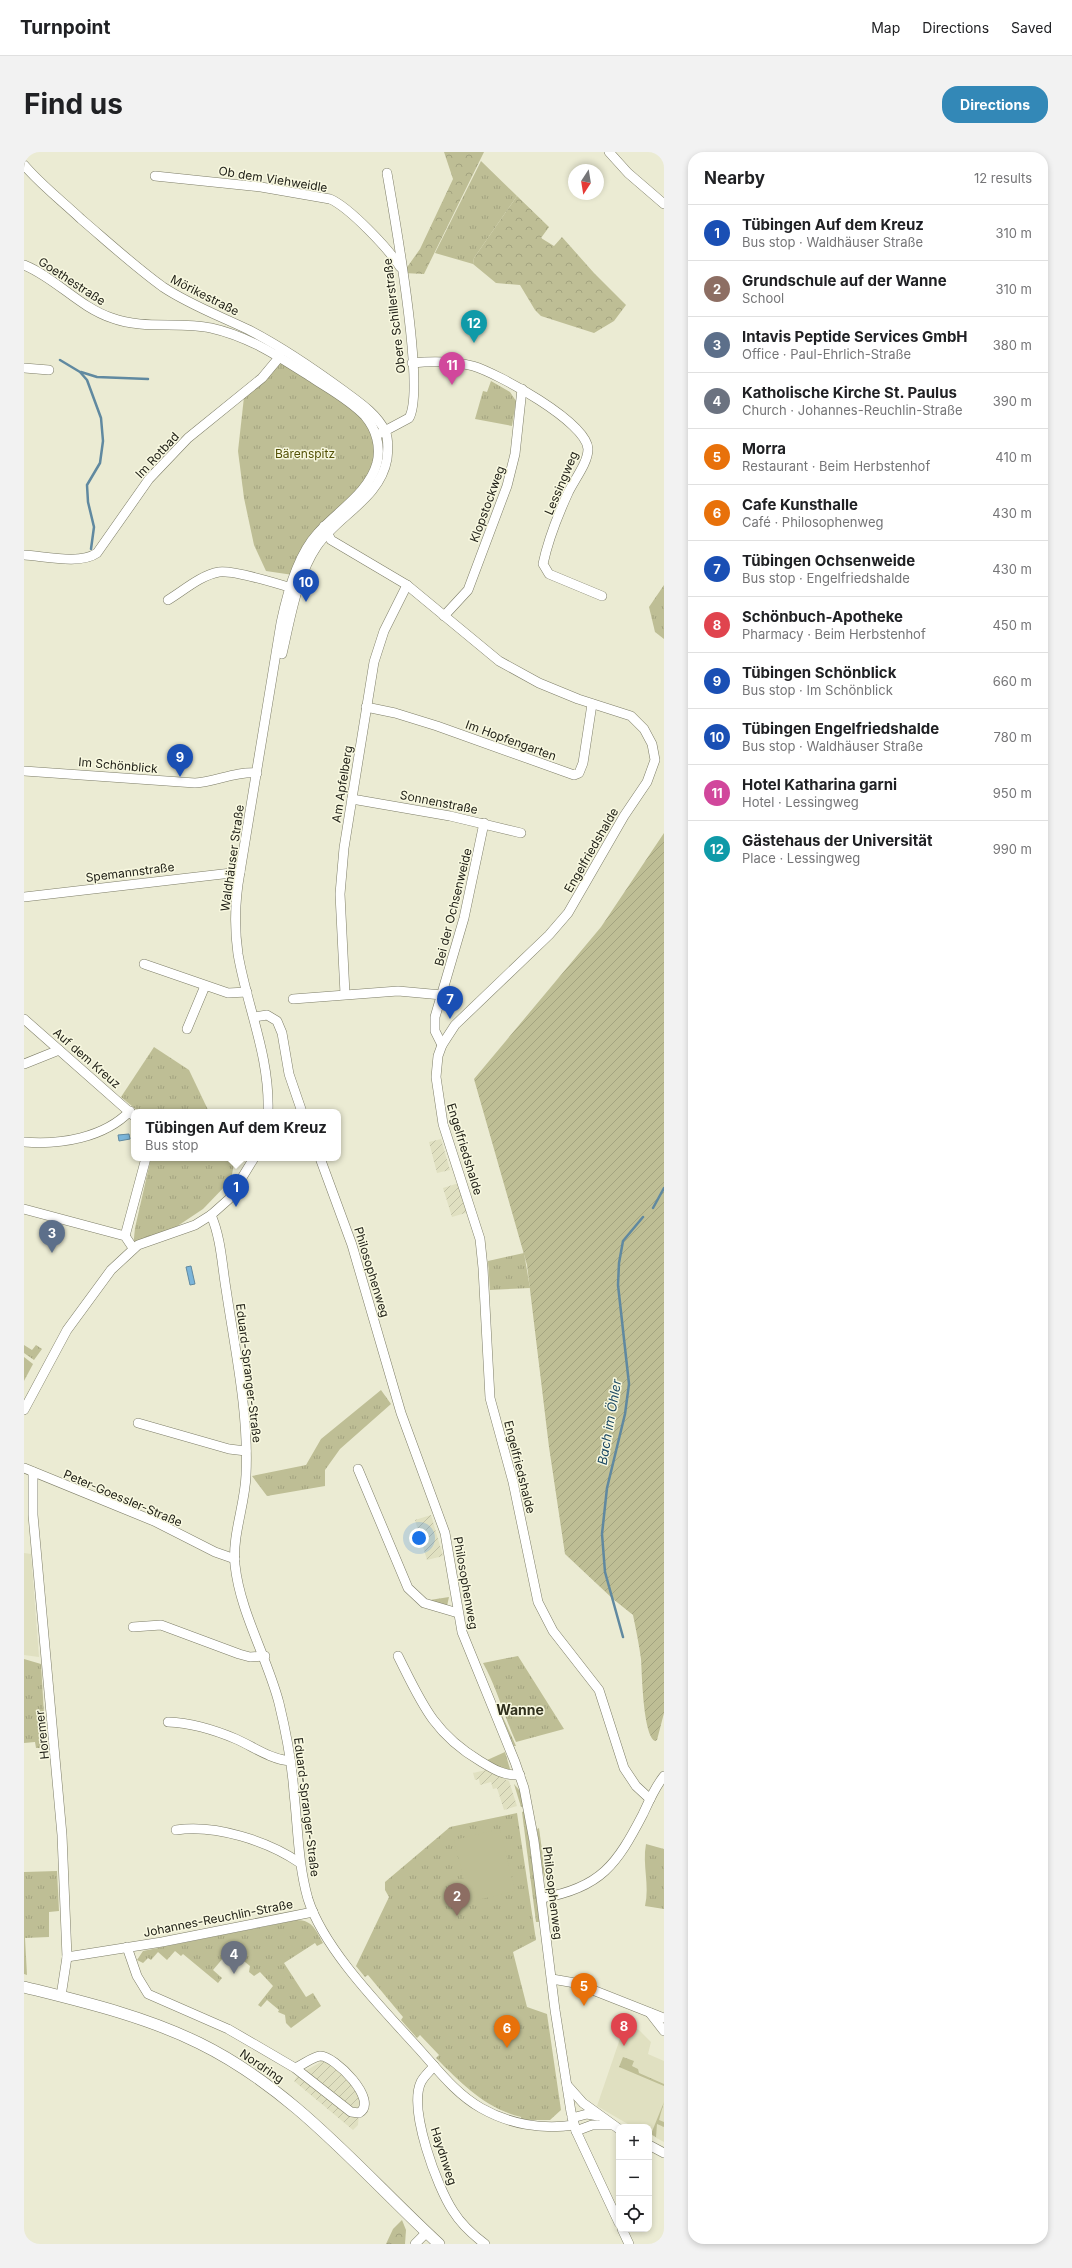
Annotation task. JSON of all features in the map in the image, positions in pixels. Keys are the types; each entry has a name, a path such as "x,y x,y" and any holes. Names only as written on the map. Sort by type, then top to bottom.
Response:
{"street":[{"path":"610,152 628,173 664,204"},
{"name":"Mörikestraße","path":"24,165 52,194 132,264 176,295 250,330 360,412 366,417 376,435"},
{"name":"Obere Schillerstraße","path":"376,435 404,422 411,414 414,399 403,274 387,173"},
{"name":"Ob dem Viehweidle","path":"155,176 276,189 330,199 342,206 354,216 396,261 403,274"},
{"name":"Goethestraße","path":"24,265 46,276 95,311 114,319 138,324 202,326 252,341 280,353"},
{"path":"202,326 209,322 205,310"},
{"name":"Mörikestraße","path":"280,353 361,404 377,419 385,431"},
{"name":"Im Rotbad","path":"24,555 79,559 86,558 97,553 149,479 193,434 255,385 271,368 280,353"},
{"name":"Lessingweg","path":"412,363 448,362 473,366 522,389 572,425 587,443 588,451 567,494 543,564 544,570 562,581 602,596"},
{"path":"24,368 49,370"},
{"name":"Klopstockweg","path":"444,616 468,590 507,486 515,454 522,389"},
{"name":"Waldhäuser Straße","path":"323,531 367,497 379,480 385,468 388,450 385,431"},
{"name":"Waldhäuser Straße","path":"268,1109 265,1064 247,992 236,932 235,906 240,872 273,678 280,659 294,589 323,531 369,480 374,470 378,454 376,435"},
{"name":"Engelfriedshalde","path":"323,531 338,546 407,585 490,654 516,671 539,683 592,704 622,712 638,720 652,744 655,760 652,773 568,913 541,943 462,1016 448,1034 442,1045 436,1068 437,1097 445,1128 480,1239 490,1398 513,1482 534,1588 544,1616 553,1631 599,1690 624,1768 636,1786 650,1799"},
{"path":"168,600 211,575 219,572 228,572 294,589"},
{"name":"Am Apfelberg","path":"344,994 340,887 366,707 378,647 384,631 407,585"},
{"name":"Im Hopfengarten","path":"366,707 395,713 437,726 574,775 578,773 583,763 592,704"},
{"name":"Im Schönblick","path":"24,771 195,783 207,782 240,772 257,773"},
{"name":"Sonnenstraße","path":"352,799 484,823 521,833"},
{"name":"Bei der Ochsenweide","path":"442,1045 434,1025 464,918 484,823"},
{"name":"Spemannstraße","path":"24,897 240,872"},
{"path":"144,964 228,994 247,992"},
{"path":"187,1029 205,986"},
{"path":"294,999 398,991 442,995"},
{"path":"254,1017 267,1015 277,1021 282,1033 289,1074 301,1109"},
{"name":"Auf dem Kreuz","path":"24,1019 131,1113"},
{"path":"24,1064 59,1050"},
{"path":"24,1142 41,1144 72,1141 112,1126 131,1115"},
{"path":"124,1236 145,1161"},
{"path":"24,1410 67,1330 107,1275 133,1248 155,1238 195,1225 211,1215 229,1199 252,1161"},
{"name":"Philosophenweg","path":"321,1161 352,1245 401,1413 444,1533 458,1613 469,1653 520,1775 529,1808 566,2084 574,2124 616,2216"},
{"path":"24,1209 124,1236 133,1248"},
{"name":"Eduard-Spranger-Straße","path":"211,1215 218,1239 244,1413 246,1451 245,1488 235,1559 241,1593 265,1656 279,1705 290,1761 300,1863 313,1912 332,1944 361,1983 434,2066 464,2096 478,2106 499,2117 546,2127 574,2124"},
{"path":"138,1423 229,1449 246,1451"},
{"name":"Peter-Goessler-Straße","path":"24,1468 154,1521 215,1552 235,1559"},
{"path":"358,1469 408,1588 424,1603 458,1613"},
{"name":"Horemer","path":"33,1472 33,1515 62,1835 67,1957 61,1996"},
{"path":"133,1627 161,1625 239,1654 250,1657 265,1656"},
{"path":"398,1656 426,1711 448,1737 477,1760 497,1771 511,1775 520,1775"},
{"path":"168,1722 182,1723 219,1732 278,1759 290,1761"},
{"path":"542,1898 574,1890 600,1877 620,1853 664,1776"},
{"path":"176,1830 204,1828 236,1835 279,1852 300,1863"},
{"name":"Johannes-Reuchlin-Straße","path":"67,1957 313,1912"},
{"path":"127,1947 142,1986 153,1997 228,2029 295,2068 350,2112 359,2113 363,2110 366,2104 363,2095 348,2075 330,2059 320,2056 295,2068"},
{"path":"552,1980 575,1983 664,2018"},
{"name":"Nordring","path":"24,1987 114,2011 166,2028 201,2044 240,2066 275,2090 311,2120 439,2244"},
{"path":"650,2013 664,2031"},
{"name":"Haydnweg","path":"434,2066 421,2083 418,2103 430,2161 437,2183 453,2211 472,2233 485,2244"},
{"path":"566,2084 583,2103 615,2127"},
{"path":"574,2124 587,2114 600,2116"},
{"path":"574,2124 615,2127"},
{"path":"652,2147 664,2153"},
{"path":"415,2244 426,2232"},
{"path":"623,2232 629,2244"}],"shaded area":[{"path":"441,1139 450,1170 437,1173 429,1142"},
{"path":"462,1182 472,1211 452,1217 443,1188"},
{"path":"431,1515 443,1556 427,1560 415,1520"},
{"path":"24,1553 31,1554 39,1657 24,1655"},
{"path":"486,1770 509,1781 517,1806 504,1810 497,1788 493,1789 491,1782 480,1785 479,1779 475,1780 473,1773"},
{"path":"625,2024 639,2030 651,2042 648,2054 664,2061 664,2142 652,2136 652,2124 628,2124 597,2106"},
{"path":"328,2058 361,2092 358,2125 353,2130 294,2081 298,2075"}],"green space":[{"path":"444,152 484,152 424,274 403,273 420,249 453,179"},
{"path":"481,161 517,196 474,258 473,264 435,253"},
{"path":"517,196 549,227 541,238 554,246 562,237 594,273 626,305 614,321 594,333 541,316 535,310 520,285 496,283 473,264 474,258"},
{"name":"Bärenspitz","path":"278,356 346,400 376,435 374,470 293,575 266,571 254,545 244,498 238,451 244,397"},
{"path":"491,381 510,392 516,401 512,426 475,419 483,391 487,392"},
{"path":"664,585 664,639 655,632 649,607"},
{"path":"664,833 664,1713 657,1740 655,1741 648,1728 641,1659 633,1615 613,1599 565,1554 549,1447 527,1265 474,1079 601,927"},
{"path":"154,1047 189,1070 208,1109 135,1109 121,1097"},
{"path":"150,1161 234,1161 231,1180 203,1209 164,1235 133,1248 135,1228"},
{"path":"524,1253 530,1288 490,1290 488,1261"},
{"path":"24,1345 32,1350 36,1345 42,1349 34,1360 24,1353"},
{"path":"24,1357 33,1364 24,1381"},
{"path":"381,1390 391,1404 340,1449 325,1470 325,1486 267,1496 252,1476 306,1465 321,1439"},
{"path":"449,1597 447,1606 429,1601 430,1600"},
{"path":"518,1656 564,1729 516,1742 483,1663"},
{"path":"24,1659 41,1664 46,1748 36,1748 35,1742 24,1743"},
{"path":"502,1715 516,1746 514,1746"},
{"path":"505,1752 510,1769 505,1770 485,1761"},
{"path":"514,1784 520,1791 524,1806 521,1807"},
{"path":"525,1811 540,1922 536,1922 522,1812"},
{"path":"517,1813 536,1940 513,1952 527,2007 547,2014 561,2110 550,2120 521,2120 521,2117 496,2108 475,2094 436,2058 439,2055 420,2035 417,2038 401,2020 403,2017 368,1975 365,1977 356,1966 389,1897 385,1890 385,1882 450,1827"},
{"path":"539,1828 546,1880 543,1873 537,1829"},
{"path":"500,1829 515,1891 469,1902 454,1840"},
{"path":"646,1844 664,1849 664,1909 645,1906 647,1890 645,1860"},
{"path":"57,1871 59,1911 49,1912 49,1937 25,1938 27,1975 24,1974 24,1872"},
{"path":"302,1920 310,1924 316,1930 323,1943 317,1946 315,1943 284,1963 306,1997 313,1993 321,2006 291,2028 286,2023 285,2015 278,2012 279,2010 267,2000 261,2007 258,2005 273,1986 260,1972 254,1976 249,1972 250,1966 230,1950 213,1970 222,1978 218,1983 183,1954 181,1956 175,1951 167,1960 158,1952 151,1960 148,1958 143,1963 137,1960 143,1951"},
{"path":"623,2057 634,2061 632,2066 638,2069 639,2073 664,2084 664,2086 619,2067"},
{"path":"664,2102 659,2120 664,2122 664,2127 657,2124 656,2137 652,2135"},
{"path":"402,2220 406,2230 405,2244 386,2244 393,2229"}],"water":[{"path":"129,1134 130,1139 119,1141 118,1135"},
{"path":"191,1266 195,1284 190,1285 186,1267"}],"waterway":[{"path":"60,360 80,372 87,380 101,418 103,441 100,463 87,485 88,502 94,527 91,549"},
{"path":"81,372 97,377 148,379"},
{"name":"Bach im Öhler","path":"653,1208 664,1188"},
{"name":"Bach im Öhler","path":"623,1637 605,1572 602,1534 607,1488 625,1414 629,1384 618,1285 619,1263 623,1241 643,1217"}],"place":[{"name":"Gästehaus der Universität","path":"474,343"},
{"name":"Hotel Katharina garni","path":"452,385"},
{"name":"Tübingen Engelfriedshalde","path":"306,602"},
{"name":"Tübingen Schönblick","path":"180,777"},
{"name":"Tübingen Ochsenweide","path":"450,1019"},
{"name":"Tübingen Auf dem Kreuz","path":"236,1207"},
{"name":"Intavis Peptide Services GmbH","path":"52,1253"},
{"name":"Grundschule auf der Wanne","path":"457,1916"},
{"name":"Katholische Kirche St. Paulus","path":"234,1974"},
{"name":"Morra","path":"584,2006"},
{"name":"Schönbuch-Apotheke","path":"624,2046"},
{"name":"Cafe Kunsthalle","path":"507,2048"}],"district":[{"name":"Wanne","path":"520,1709"}]}
